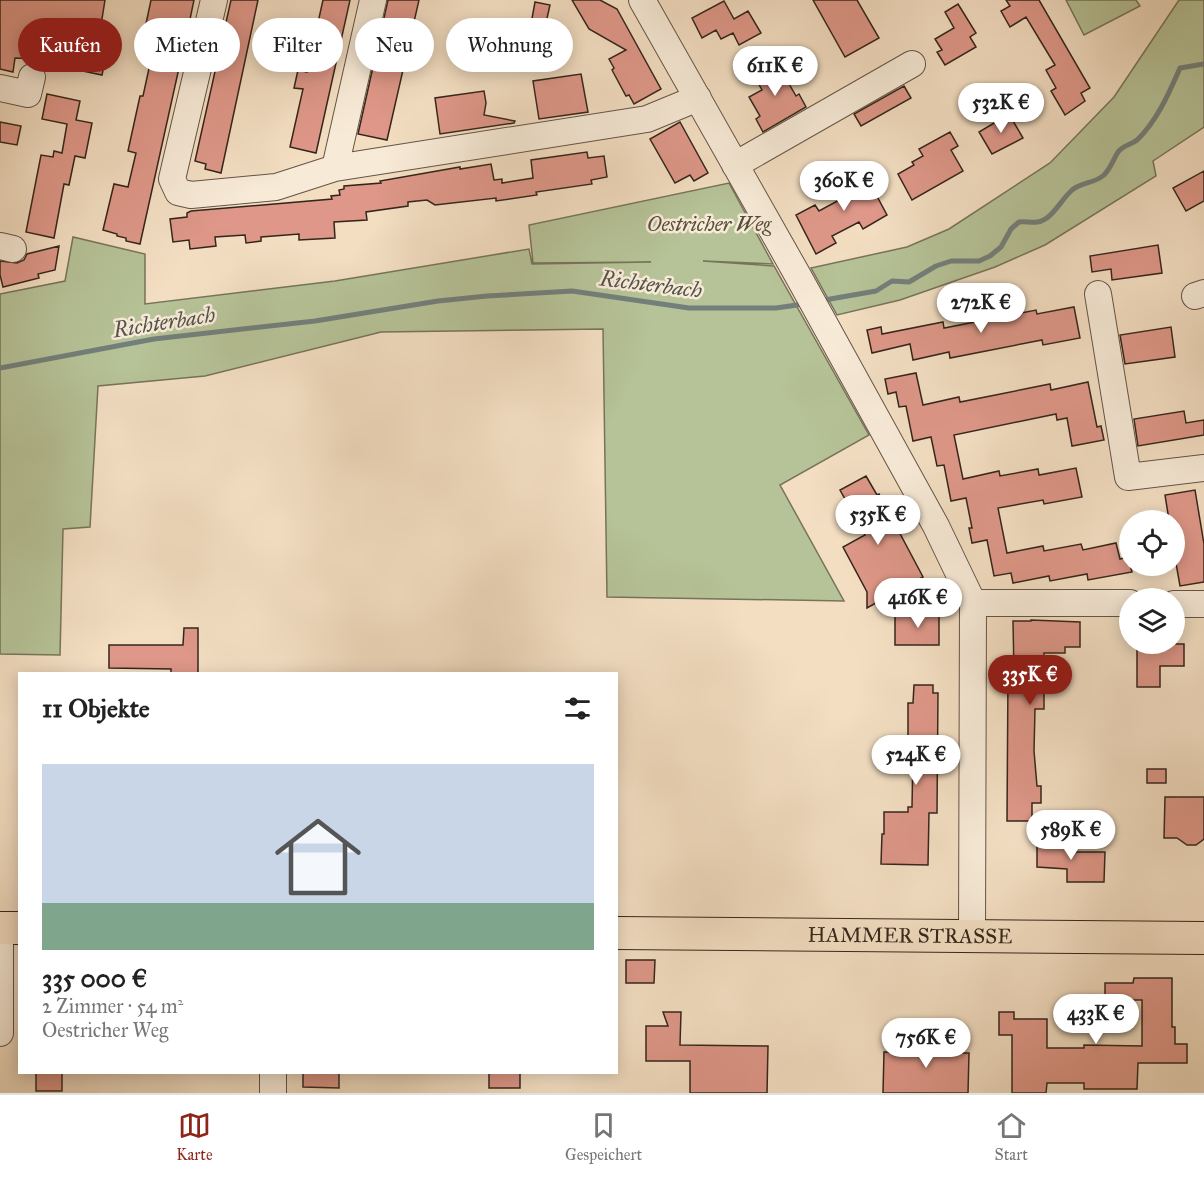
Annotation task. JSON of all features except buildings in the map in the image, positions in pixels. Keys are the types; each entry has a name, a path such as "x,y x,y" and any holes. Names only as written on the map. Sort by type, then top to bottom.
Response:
{"main road":[{"path":"0,928 18,928"},
{"name":"HAMMER STRASSE","path":"618,933 1204,938"}],"street":[{"path":"214,0 172,179 178,192 191,195 276,187 336,168 647,119 698,98"},
{"path":"336,168 373,0"},
{"path":"642,0 936,526 973,603 972,936"},
{"path":"735,165 912,64"},
{"path":"0,88 28,94"},
{"path":"1098,294 1128,477 1204,468"},
{"path":"973,603 1119,603"},
{"path":"1185,604 1204,604"},
{"path":"0,933 0,1033"},
{"path":"273,1074 273,1093"}],"green space":[{"path":"1066,0 1136,0 1140,6 1084,35"},
{"path":"1179,0 1204,0 1204,127 1153,161 1156,176 1045,245 995,267 900,300 837,315 811,268 907,247 949,229 1050,163 1114,97"},
{"name":"Oestricher Weg","path":"729,183 773,264 703,261 774,266 869,435 780,485 844,601 607,597 603,329 381,332 205,376 98,386 90,527 63,529 60,655 0,654 0,294 65,281 73,237 145,254 145,304 335,281 529,249 532,264 651,262 533,263 529,225"}],"waterway":[{"name":"Richterbach","path":"819,301 876,291 892,281 909,282 936,266 951,261 979,261 990,256 1001,247 1011,229 1019,222 1042,221 1075,188 1104,175 1120,150 1137,140 1151,124 1180,68 1204,64"},
{"name":"Richterbach","path":"0,368 154,339 315,321 438,301 487,296 572,291 689,308 776,308 804,304"}]}
